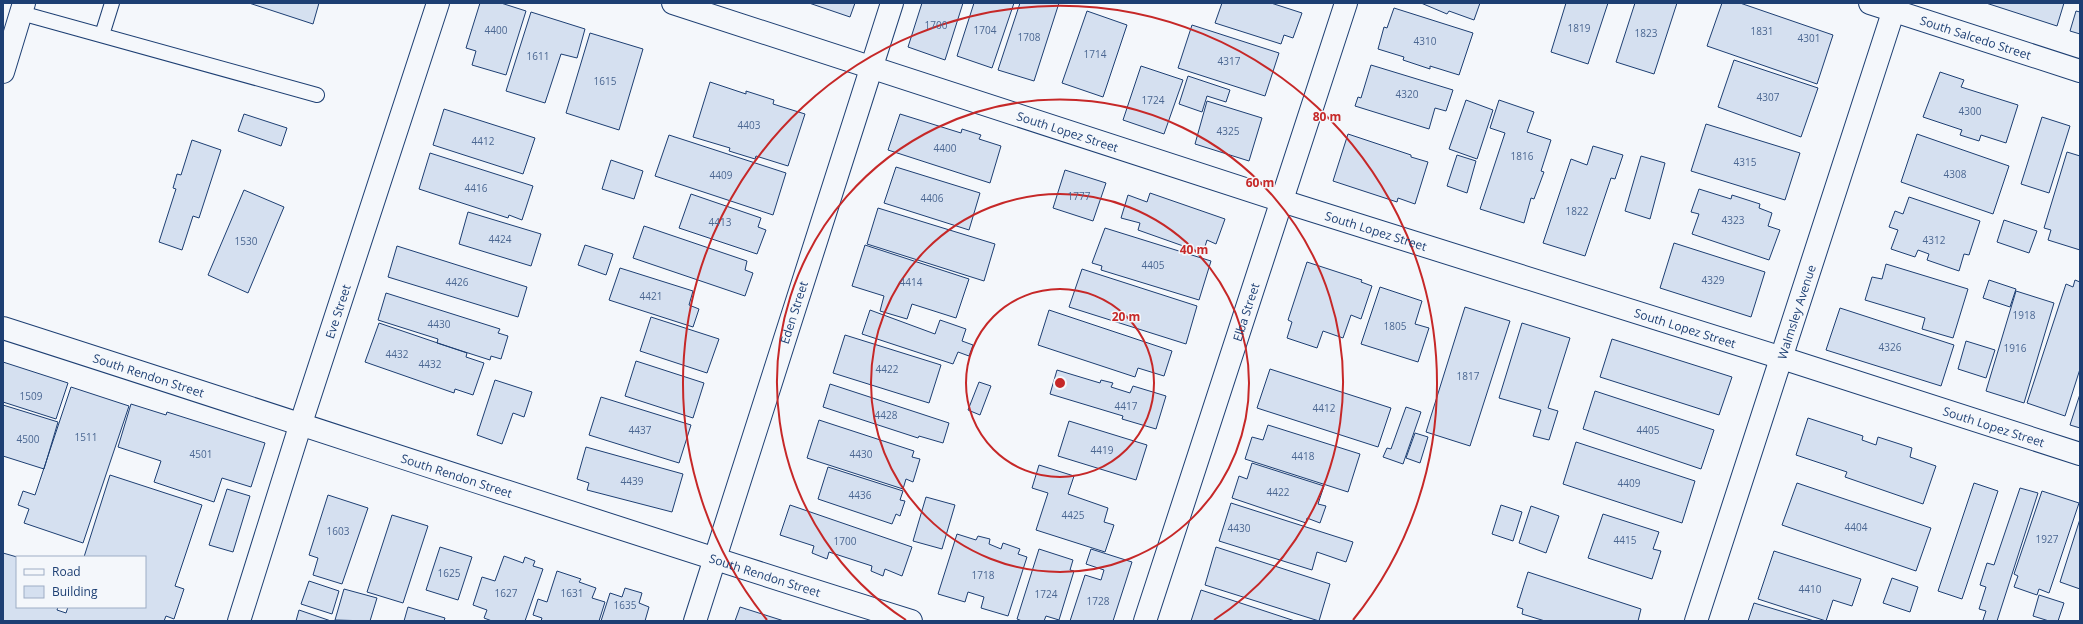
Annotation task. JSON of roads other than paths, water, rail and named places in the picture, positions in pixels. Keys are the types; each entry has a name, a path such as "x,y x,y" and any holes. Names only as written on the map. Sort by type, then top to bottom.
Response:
{"street":[{"name":"Eve Street","path":"239,621 301,423 438,3"},
{"name":"South Lopez Street","path":"673,3 1282,200 2080,454"},
{"name":"Eden Street","path":"695,621 892,3"},
{"name":"Elba Street","path":"1146,621 1346,3"},
{"name":"South Salcedo Street","path":"1870,3 1894,7 2080,70"},
{"name":"Walmsley Avenue","path":"1696,621 1894,7"},
{"path":"3,72 23,8"},
{"name":"South Rendon Street","path":"3,328 301,423 715,560 911,621"}],"lane":[{"path":"102,35 112,3"},
{"path":"23,8 102,35 316,95"}]}
